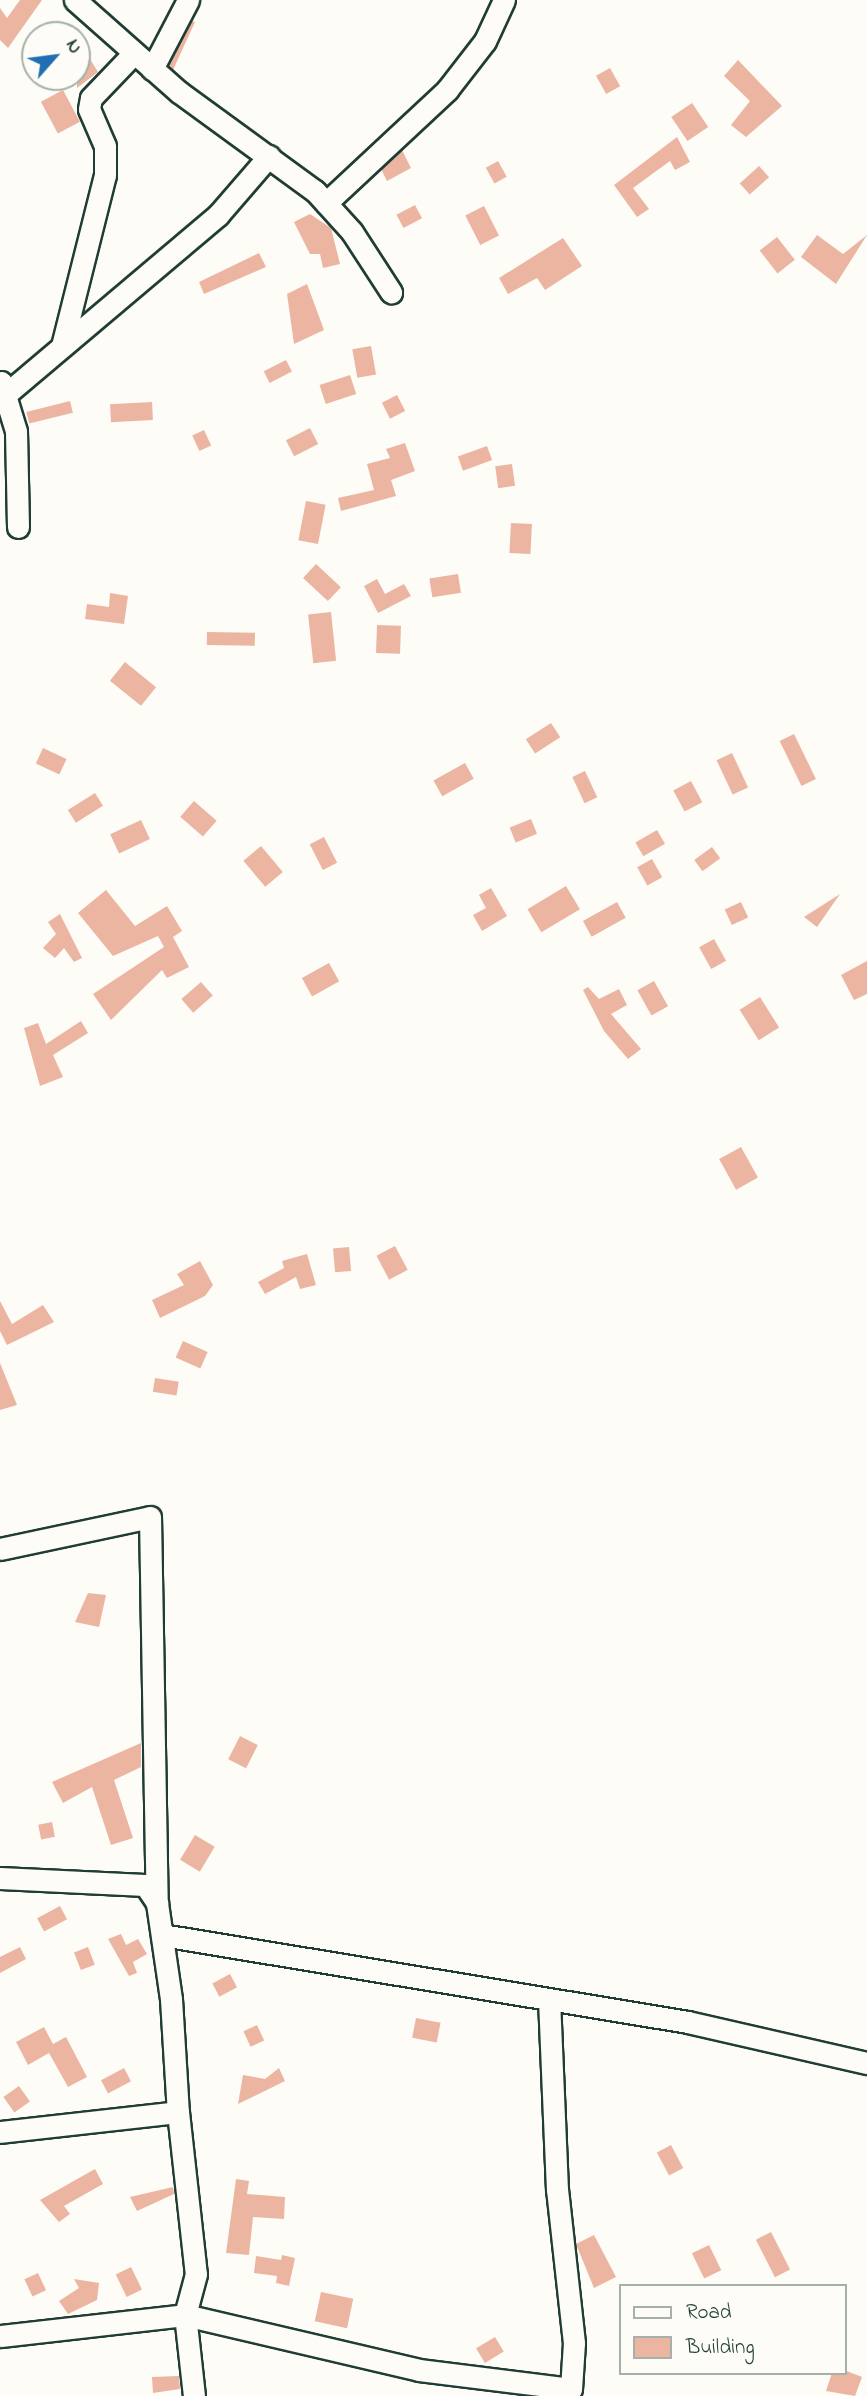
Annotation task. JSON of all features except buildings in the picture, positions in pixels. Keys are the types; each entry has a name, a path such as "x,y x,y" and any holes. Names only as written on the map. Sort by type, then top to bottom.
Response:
{"street":[{"path":"75,0 152,69 269,156 326,203 391,292"},
{"path":"152,69 188,0"},
{"path":"326,203 447,90 485,41 504,0"},
{"path":"62,346 105,175 105,146 89,110 91,98 134,53"},
{"path":"18,527 16,431 2,388 62,346 218,215 269,156"},
{"path":"0,1549 150,1517 157,1903 196,2274 185,2315 194,2396"},
{"path":"0,1878 145,1885 157,1903"},
{"path":"162,1936 688,2022 867,2063"},
{"path":"0,2336 185,2315 419,2370 571,2389 574,2343 557,2190 548,2001"},
{"path":"0,2132 177,2112"}]}
